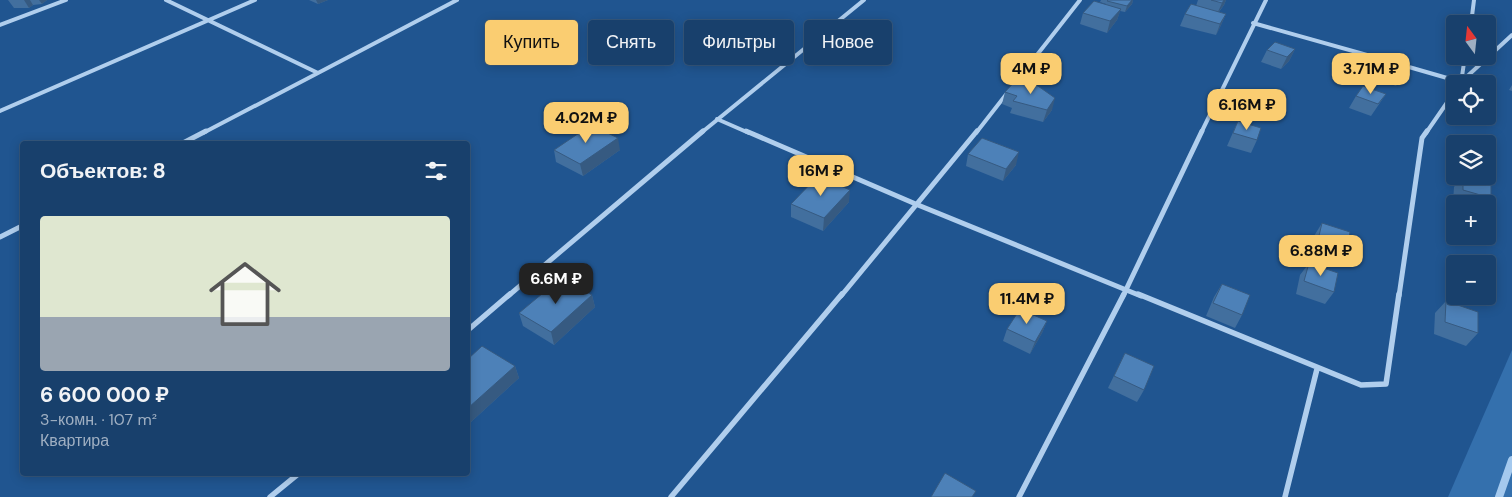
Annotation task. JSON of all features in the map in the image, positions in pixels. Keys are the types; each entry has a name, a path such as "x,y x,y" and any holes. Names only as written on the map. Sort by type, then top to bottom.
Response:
{"street":[{"path":"0,25 66,0"},
{"path":"166,0 318,73"},
{"path":"0,111 255,0"},
{"path":"187,141 457,0"},
{"path":"470,328 717,119 864,0"},
{"path":"671,497 918,205 1080,0"},
{"path":"1019,497 1126,290 1253,23 1266,0"},
{"path":"1472,15 1474,0"},
{"path":"1253,23 1446,79"},
{"path":"1469,75 1512,35"},
{"path":"717,119 918,205 1317,369 1361,385 1386,384 1422,138 1446,104"},
{"path":"0,237 20,227"},
{"path":"1285,497 1317,369"},
{"path":"270,497 296,476"}],"shaded area":[{"path":"1512,350 1512,497 1448,497"}],"building":[{"path":"1108,0 1132,0 1127,6"},
{"path":"1211,0 1224,0 1222,3"},
{"path":"1094,1 1121,9 1110,21 1083,13"},
{"path":"1191,4 1226,14 1220,24 1185,14"},
{"path":"1275,42 1295,49 1287,57 1267,50"},
{"path":"1388,58 1410,65 1403,74 1381,67"},
{"path":"1017,79 1038,86 1055,98 1047,110 1013,101 1017,96 1005,92"},
{"path":"1363,86 1386,94 1378,104 1356,96"},
{"path":"1238,121 1261,128 1257,140 1233,133"},
{"path":"591,125 618,138 580,164 554,150"},
{"path":"982,138 1019,152 1006,169 968,154"},
{"path":"818,176 850,190 824,218 791,204"},
{"path":"1463,185 1491,185 1491,195 1480,195 1463,190"},
{"path":"1322,223 1350,232 1347,249 1318,240"},
{"path":"1309,263 1338,273 1334,292 1304,281"},
{"path":"561,278 592,295 551,332 519,313"},
{"path":"1222,284 1250,295 1242,315 1213,303"},
{"path":"1446,301 1446,305 1458,305 1478,312 1478,333 1445,322"},
{"path":"1020,309 1047,321 1035,342 1007,329"},
{"path":"482,346 515,366 470,406 470,357"},
{"path":"1125,353 1154,366 1144,390 1114,376"},
{"path":"945,473 976,491 972,497 931,497"}],"waterway":[{"path":"1499,497 1512,460"}]}
